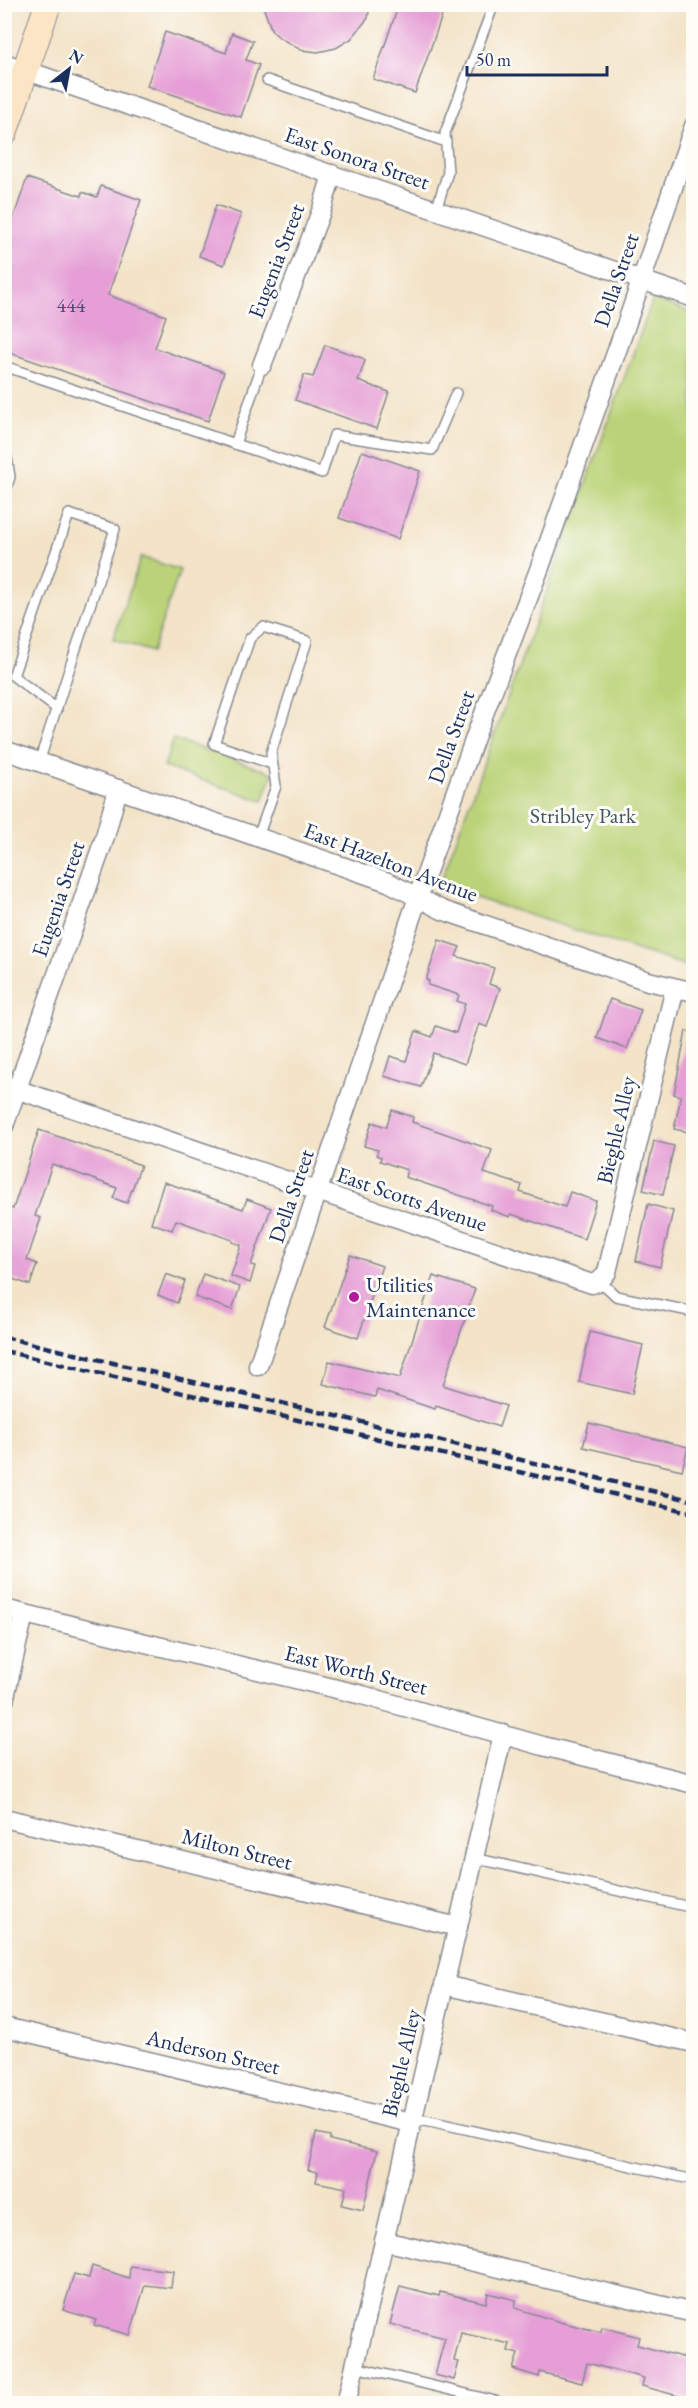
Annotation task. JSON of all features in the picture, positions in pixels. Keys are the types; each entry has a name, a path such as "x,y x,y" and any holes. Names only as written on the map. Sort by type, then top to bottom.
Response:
{"main road":[{"path":"4,134 15,66 48,4"}],"street":[{"name":"East Sonora Street","path":"15,66 693,298"},
{"name":"Della Street","path":"258,1366 418,897 477,732 544,556 693,126"},
{"name":"Eugenia Street","path":"262,365 322,209 332,174"},
{"name":"East Hazelton Avenue","path":"4,750 388,882 442,910 637,977 693,992"},
{"name":"Eugenia Street","path":"4,1125 11,1088 104,840 118,789"},
{"name":"Bieghle Alley","path":"600,1281 607,1272 675,988"},
{"name":"East Scotts Avenue","path":"11,1088 587,1284 600,1281"},
{"name":"East Worth Street","path":"4,1609 362,1695 693,1784"},
{"path":"4,1701 24,1614"},
{"name":"Bieghle Alley","path":"346,2403 503,1734"},
{"name":"Milton Street","path":"4,1818 458,1927"},
{"path":"444,1985 693,2043"},
{"name":"Anderson Street","path":"4,2027 411,2123"},
{"path":"384,2241 693,2313"}],"lane":[{"path":"436,210 448,172 445,134 494,4"},
{"path":"267,80 446,142"},
{"path":"235,444 262,365"},
{"path":"4,366 322,473 334,435 432,450 456,393"},
{"path":"4,440 10,477 4,496"},
{"path":"39,762 57,709 115,529 69,514 14,676 57,709"},
{"path":"258,837 276,786 271,753 307,641 263,627 250,638 214,744 272,765"},
{"path":"600,1281 616,1296 693,1312"},
{"path":"474,1858 693,1908"},
{"path":"411,2123 425,2120 693,2180"},
{"path":"355,2367 507,2403"}],"green space":[{"name":"Stribley Park","path":"653,299 693,313 693,968 439,886"},
{"path":"141,557 180,570 152,652 113,639"},
{"path":"173,739 273,773 263,801 164,767"}],"building":[{"path":"262,4 370,4 368,18 351,39 336,48 318,52 301,50 280,38 272,31"},
{"path":"399,4 446,4 415,93 373,79"},
{"path":"165,32 226,53 232,33 253,41 246,60 259,65 241,117 147,86"},
{"path":"27,178 81,196 82,192 97,197 101,186 141,200 108,295 166,316 155,348 224,372 208,421 4,351 4,246"},
{"path":"216,205 241,214 224,265 199,256"},
{"path":"325,345 362,358 365,361 358,381 389,392 377,429 295,400 304,375 313,377"},
{"path":"362,451 420,471 398,539 339,518"},
{"path":"439,940 460,947 456,956 494,968 489,984 500,988 487,1027 479,1024 465,1064 433,1053 421,1087 384,1076 390,1056 406,1061 416,1031 432,1037 436,1026 456,1033 465,1004 457,1001 459,995 428,985 429,981 426,980"},
{"path":"610,999 641,1010 627,1049 597,1038"},
{"path":"686,1031 693,1032 693,1133 674,1129 681,1096 674,1094"},
{"path":"392,1110 413,1117 412,1122 492,1150 484,1173 522,1185 520,1192 565,1207 570,1192 596,1201 584,1239 511,1214 510,1217 491,1210 492,1206 405,1177 407,1170 380,1161 381,1157 376,1155 378,1150 364,1146 372,1122 386,1127"},
{"path":"39,1130 141,1165 127,1203 113,1198 117,1188 52,1164 35,1216 41,1218 27,1260 37,1264 30,1285 4,1276 4,1206 13,1209"},
{"path":"654,1141 674,1146 663,1195 643,1190"},
{"path":"164,1182 243,1209 247,1199 271,1208 251,1265 255,1266 250,1283 231,1276 241,1245 176,1220 172,1230 151,1223"},
{"path":"648,1204 673,1211 660,1267 636,1261"},
{"name":"Utilities Maintenance","path":"350,1255 382,1266 358,1338 325,1327"},
{"path":"166,1274 185,1281 177,1303 158,1295"},
{"path":"203,1274 240,1287 232,1310 195,1297"},
{"path":"433,1276 475,1289 443,1385 506,1406 499,1427 436,1406 435,1409 377,1390 375,1397 323,1384 329,1361 400,1378"},
{"path":"590,1332 643,1345 632,1394 579,1382"},
{"path":"589,1423 688,1447 682,1470 583,1447"},
{"path":"316,2133 330,2136 330,2140 377,2151 363,2210 342,2205 346,2188 316,2182 318,2172 308,2170"},
{"path":"92,2266 129,2278 130,2266 173,2271 171,2288 145,2285 130,2335 94,2325 96,2320 63,2310 74,2274 89,2278"},
{"path":"400,2286 439,2296 440,2292 486,2303 488,2293 516,2300 515,2308 560,2322 601,2332 602,2327 639,2337 637,2345 693,2360 693,2400 642,2386 644,2378 587,2363 582,2383 540,2372 539,2377 513,2369 518,2354 508,2351 510,2344 461,2333 454,2361 459,2362 454,2380 435,2375 445,2338 390,2324"}],"railway":[{"path":"4,1337 694,1501"},
{"path":"4,1351 694,1513"}],"place":[{"name":"Utilities Maintenance","path":"354,1297"}]}
